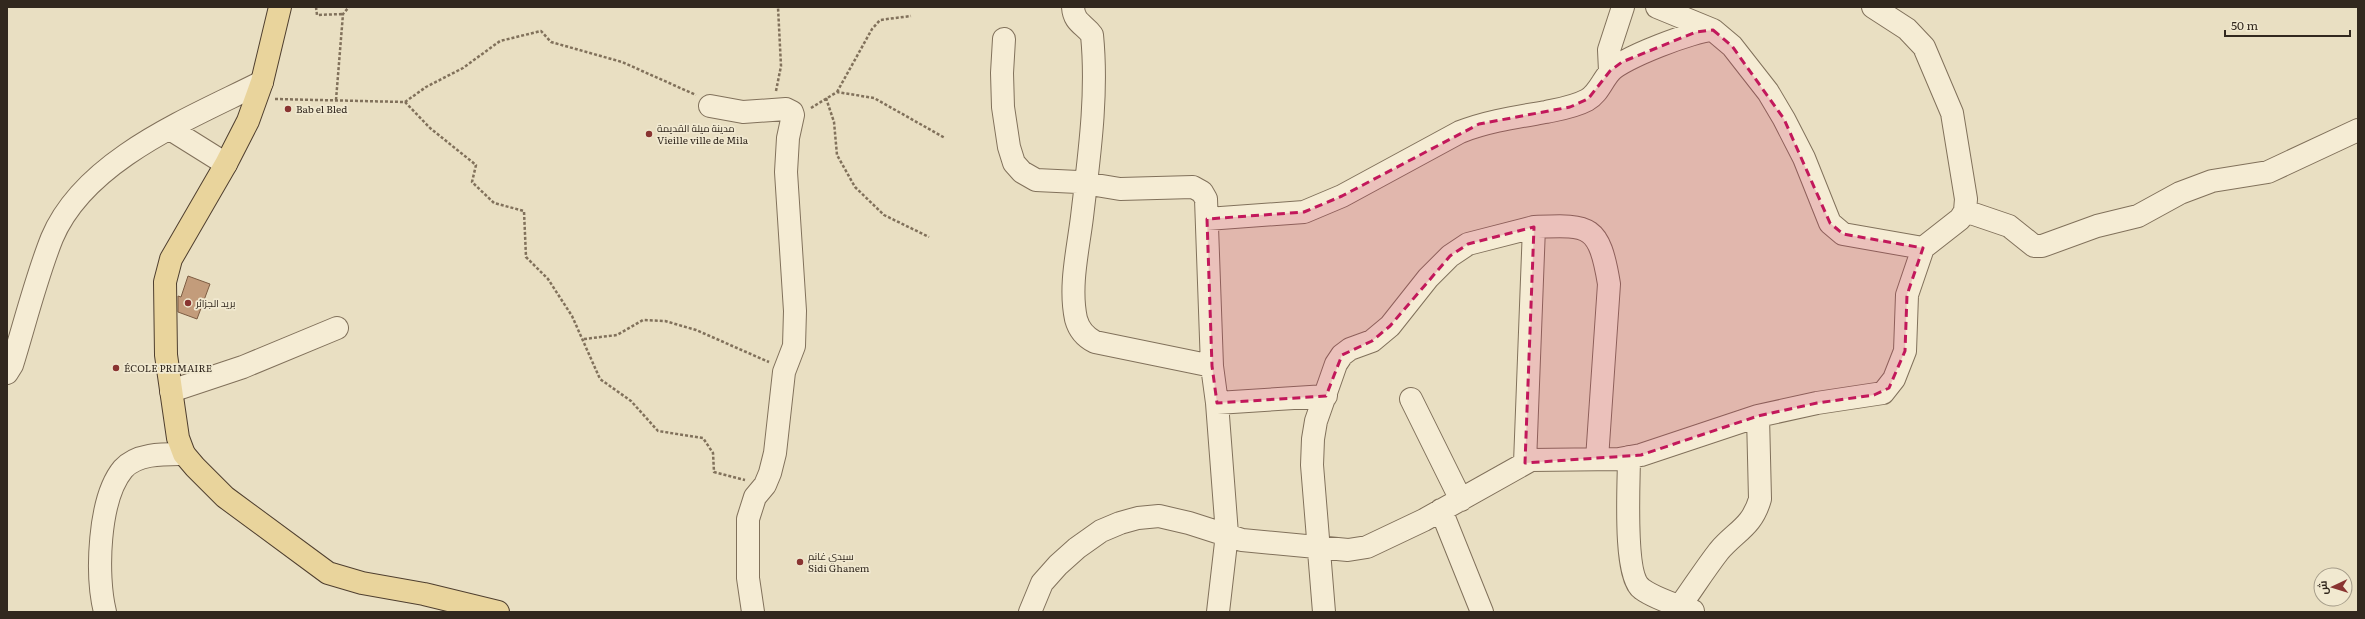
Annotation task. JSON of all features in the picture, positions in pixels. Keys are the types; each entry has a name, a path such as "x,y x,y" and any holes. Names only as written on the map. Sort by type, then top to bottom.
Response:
{"main road":[{"path":"280,7 259,90 248,121 226,164 171,259 165,282 166,355 178,438 184,454 225,497 328,573 362,583 424,594 498,612"}],"street":[{"path":"1073,7 1074,16 1079,24 1092,35 1094,90 1086,184 1074,287 1076,320 1081,331 1087,338 1095,342 1212,366"},
{"path":"1610,71 1609,50 1623,7"},
{"path":"1657,7 1713,30 1732,46 1768,92 1784,119 1804,158 1830,223 1843,234 1923,248"},
{"path":"1030,612 1042,583 1058,565 1077,548 1101,531 1120,523 1159,516 1227,534 1242,540 1348,550 1367,548 1460,500 1531,460 1597,459 1641,456 1758,416 1817,403 1874,395 1889,388 1905,351 1907,294 1923,248 1960,219 1965,211 1966,199 1952,113 1924,47 1906,29 1873,7"},
{"path":"1207,219 1304,212 1342,196 1472,127 1570,107 1588,99 1601,85 1610,71 1622,62 1696,32 1713,30"},
{"path":"1004,39 1002,73 1003,107 1009,147 1014,163 1022,172 1036,180 1086,184 1120,189 1193,187 1202,192 1206,199 1212,366 1217,403 1227,534 1218,612"},
{"path":"7,373 12,365 52,237 73,203 97,177 127,155 170,129 259,90"},
{"path":"710,106 743,112 789,110 793,115 788,138 786,172 795,311 794,346 785,369 775,454 765,485 755,497 748,519 748,578 753,612"},
{"path":"170,129 226,164"},
{"path":"1965,211 2009,226 2034,246 2042,246 2097,226 2138,216 2180,193 2212,181 2268,172 2358,130"},
{"path":"1324,612 1312,465 1313,439 1316,421 1336,364 1342,355 1350,349 1372,341 1390,326 1428,278 1450,256 1468,244 1534,227 1576,226 1588,230 1604,256 1609,284 1597,459"},
{"path":"1524,463 1534,227"},
{"path":"171,391 243,367 337,328"},
{"path":"1217,403 1326,396"},
{"path":"1411,399 1460,500"},
{"path":"1629,457 1631,571 1641,589 1687,609 1720,550 1750,522 1756,511 1760,499 1758,416"},
{"path":"105,612 100,565 101,536 104,513 115,485 124,469 143,457 184,454"},
{"path":"1441,510 1482,612"}],"path":[{"path":"316,7 317,15 343,14"},
{"path":"336,100 343,14 349,7"},
{"path":"773,110 781,66 778,7"},
{"path":"793,119 836,92 872,29 880,20 911,16"},
{"path":"259,90 336,100 405,102 426,87 463,68 500,41 541,31 551,42 622,62 694,92 710,106"},
{"path":"836,92 874,98 945,138"},
{"path":"826,98 834,122 837,155 855,187 884,215 929,237"},
{"path":"405,102 430,128 476,165 472,182 494,202 524,211 526,257 548,279 572,316 584,340 600,379 631,400 658,431 703,438 713,453 714,472 765,485"},
{"path":"584,340 617,335 643,320 665,321 696,330 785,369"}],"highlighted area":[{"path":"1713,30 1732,46 1784,119 1830,223 1843,234 1923,248 1907,295 1905,351 1889,388 1874,395 1817,403 1758,416 1641,455 1525,463 1534,227 1468,244 1450,256 1390,326 1372,341 1342,355 1326,396 1217,403 1212,366 1207,219 1304,212 1342,196 1479,124 1570,107 1588,99 1610,71 1622,62 1696,32"}],"building":[{"name":"بريد الجزائر","path":"188,276 210,284 197,319 178,312 178,296 181,297"}],"place":[{"name":"Bab el Bled","path":"288,109"},
{"name":"مدينة ميلة القديمة Vieille ville de Mila","path":"649,134"},
{"name":"بريد الجزائر","path":"188,303"},
{"name":"ÉCOLE PRIMAIRE","path":"116,368"},
{"name":"سيدي غانم Sidi Ghanem","path":"800,562"}]}
